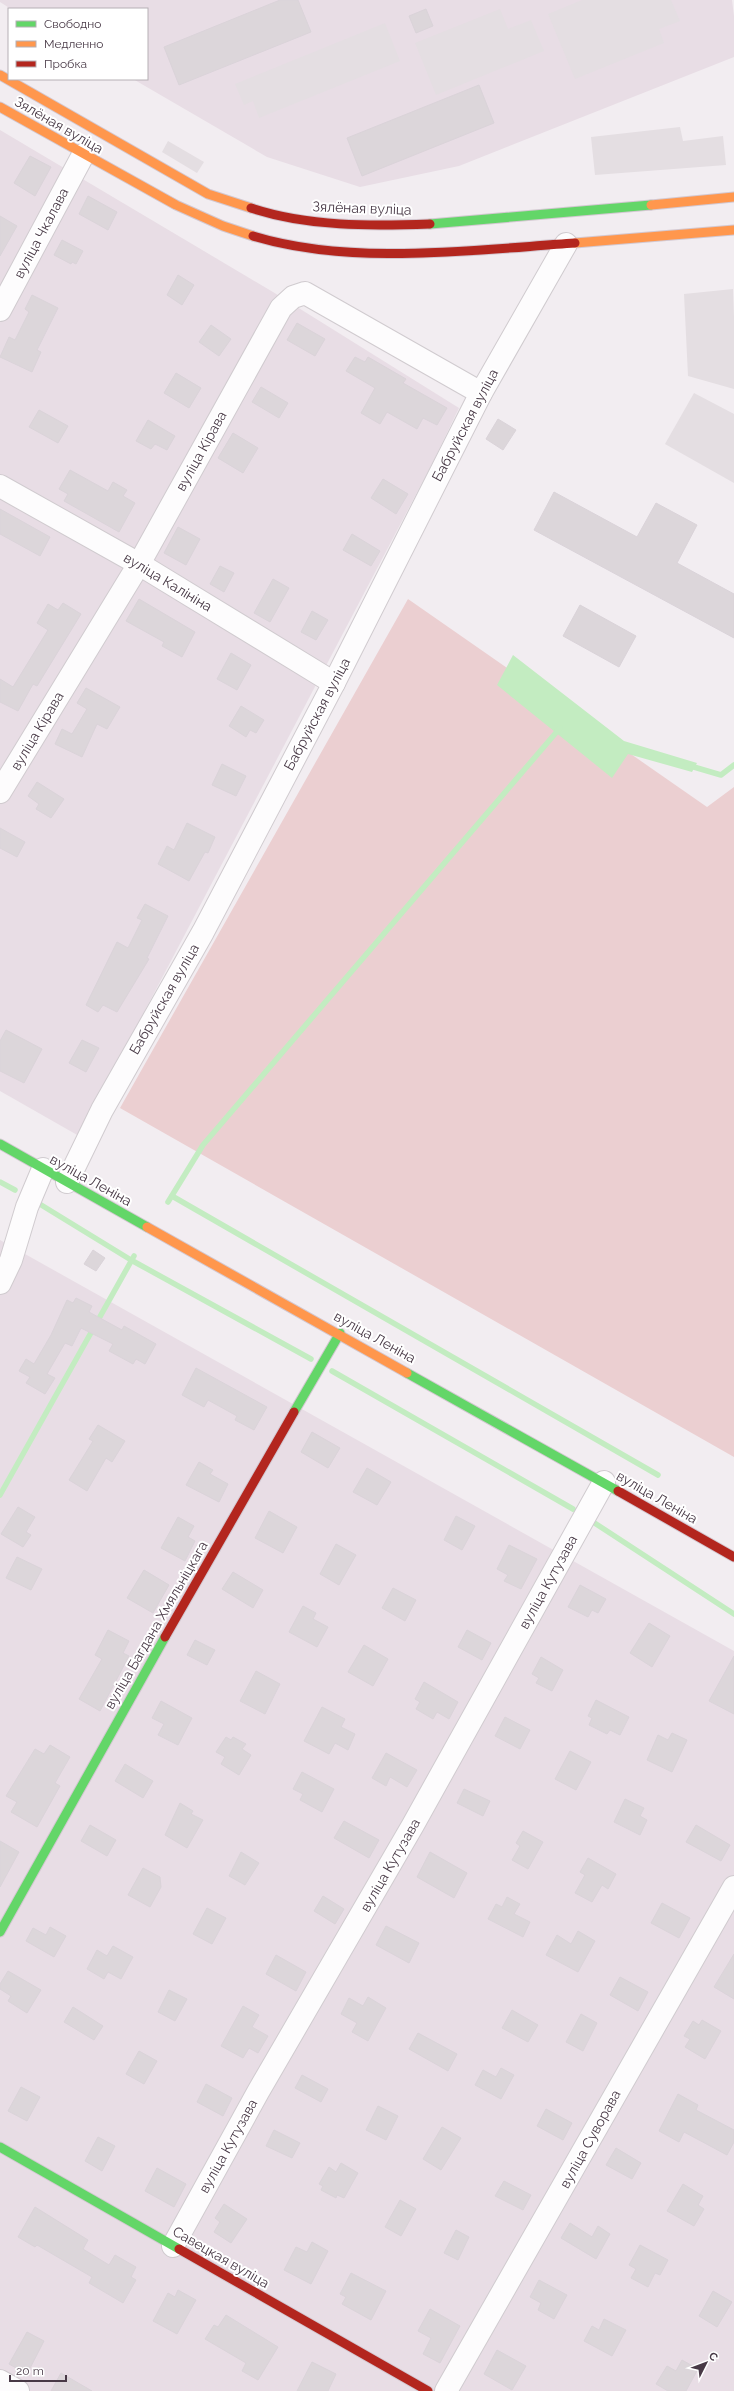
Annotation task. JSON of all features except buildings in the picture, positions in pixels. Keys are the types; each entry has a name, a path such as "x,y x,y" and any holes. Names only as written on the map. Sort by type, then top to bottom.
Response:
{"street":[{"name":"Зялёная вуліца","path":"9,80 97,132 208,194 266,213 327,224 396,225 450,222 734,197"},
{"name":"Зялёная вуліца","path":"0,107 83,155 200,217 237,232 286,245 340,251 394,253 566,244 734,230"},
{"name":"вуліца Чкалава","path":"0,310 83,155"},
{"name":"Бабруйская вуліца","path":"67,1182 102,1110 203,932 334,683 481,393 566,244"},
{"name":"вуліца Кірава","path":"0,792 139,564 281,308 293,297 305,293 481,393"},
{"name":"вуліца Калініна","path":"0,486 139,564 334,683"},
{"name":"вуліца Леніна","path":"0,1144 340,1333 734,1557"},
{"path":"0,1283 11,1260 26,1207 43,1169"},
{"name":"вуліца Багдана Хмяльніцкага","path":"0,1932 145,1671 340,1333"},
{"name":"вуліца Кутузава","path":"173,2246 258,2092 413,1826 604,1482"},
{"name":"вуліца Суворава","path":"446,2391 734,1887"},
{"name":"Савецкая вуліца","path":"0,2147 428,2391"},
{"path":"0,2381 18,2391"}],"shaded area":[{"path":"0,0 732,0 734,16 734,57 459,166 360,187 267,157 135,80 148,80 148,8 9,8 0,2"},
{"path":"582,0 671,0 680,21 659,29 664,43 575,79 548,14"},
{"path":"500,9 508,29 531,20 544,51 436,95 415,43"},
{"path":"385,23 400,61 259,118 253,101 244,105 235,84"},
{"path":"680,127 683,141 723,136 726,165 595,175 591,137"},
{"path":"0,130 273,292 459,408 433,462 79,1136 0,1091"},
{"path":"168,141 204,162 197,173 162,152"},
{"path":"733,289 734,389 688,376 684,294"},
{"path":"694,393 734,414 734,483 665,444"},
{"path":"408,599 707,807 734,787 734,1457 120,1108"},
{"path":"513,655 624,741 697,763 692,772 628,754 612,778 497,685"},
{"path":"0,1240 734,1651 734,2391 0,2391"}],"waterway":[{"path":"168,1202 203,1145 560,728"},
{"path":"687,765 721,775 734,765"},
{"path":"0,1182 15,1190"},
{"path":"172,1196 658,1475"},
{"path":"38,1203 131,1260 311,1359"},
{"path":"0,1495 134,1256"},
{"path":"332,1371 573,1509"},
{"path":"593,1522 734,1614"}],"traffic: fast":[{"path":"430,224 651,205"},
{"path":"0,1144 147,1227"},
{"path":"294,1412 340,1333"},
{"path":"407,1373 618,1491"},
{"path":"0,1932 165,1637"},
{"path":"0,2147 179,2249"}],"traffic: slow":[{"path":"0,75 8,80"},
{"path":"9,80 208,194 251,208"},
{"path":"0,107 176,205 223,226 253,236"},
{"path":"651,205 734,197"},
{"path":"575,243 734,230"},
{"path":"147,1227 407,1373"}],"traffic: jam":[{"path":"251,208 295,219 317,222 362,225 430,224"},
{"path":"253,236 291,245 330,251 371,253 454,252 575,243"},
{"path":"165,1637 294,1412"},
{"path":"618,1491 734,1557"},
{"path":"179,2249 428,2391"}]}
